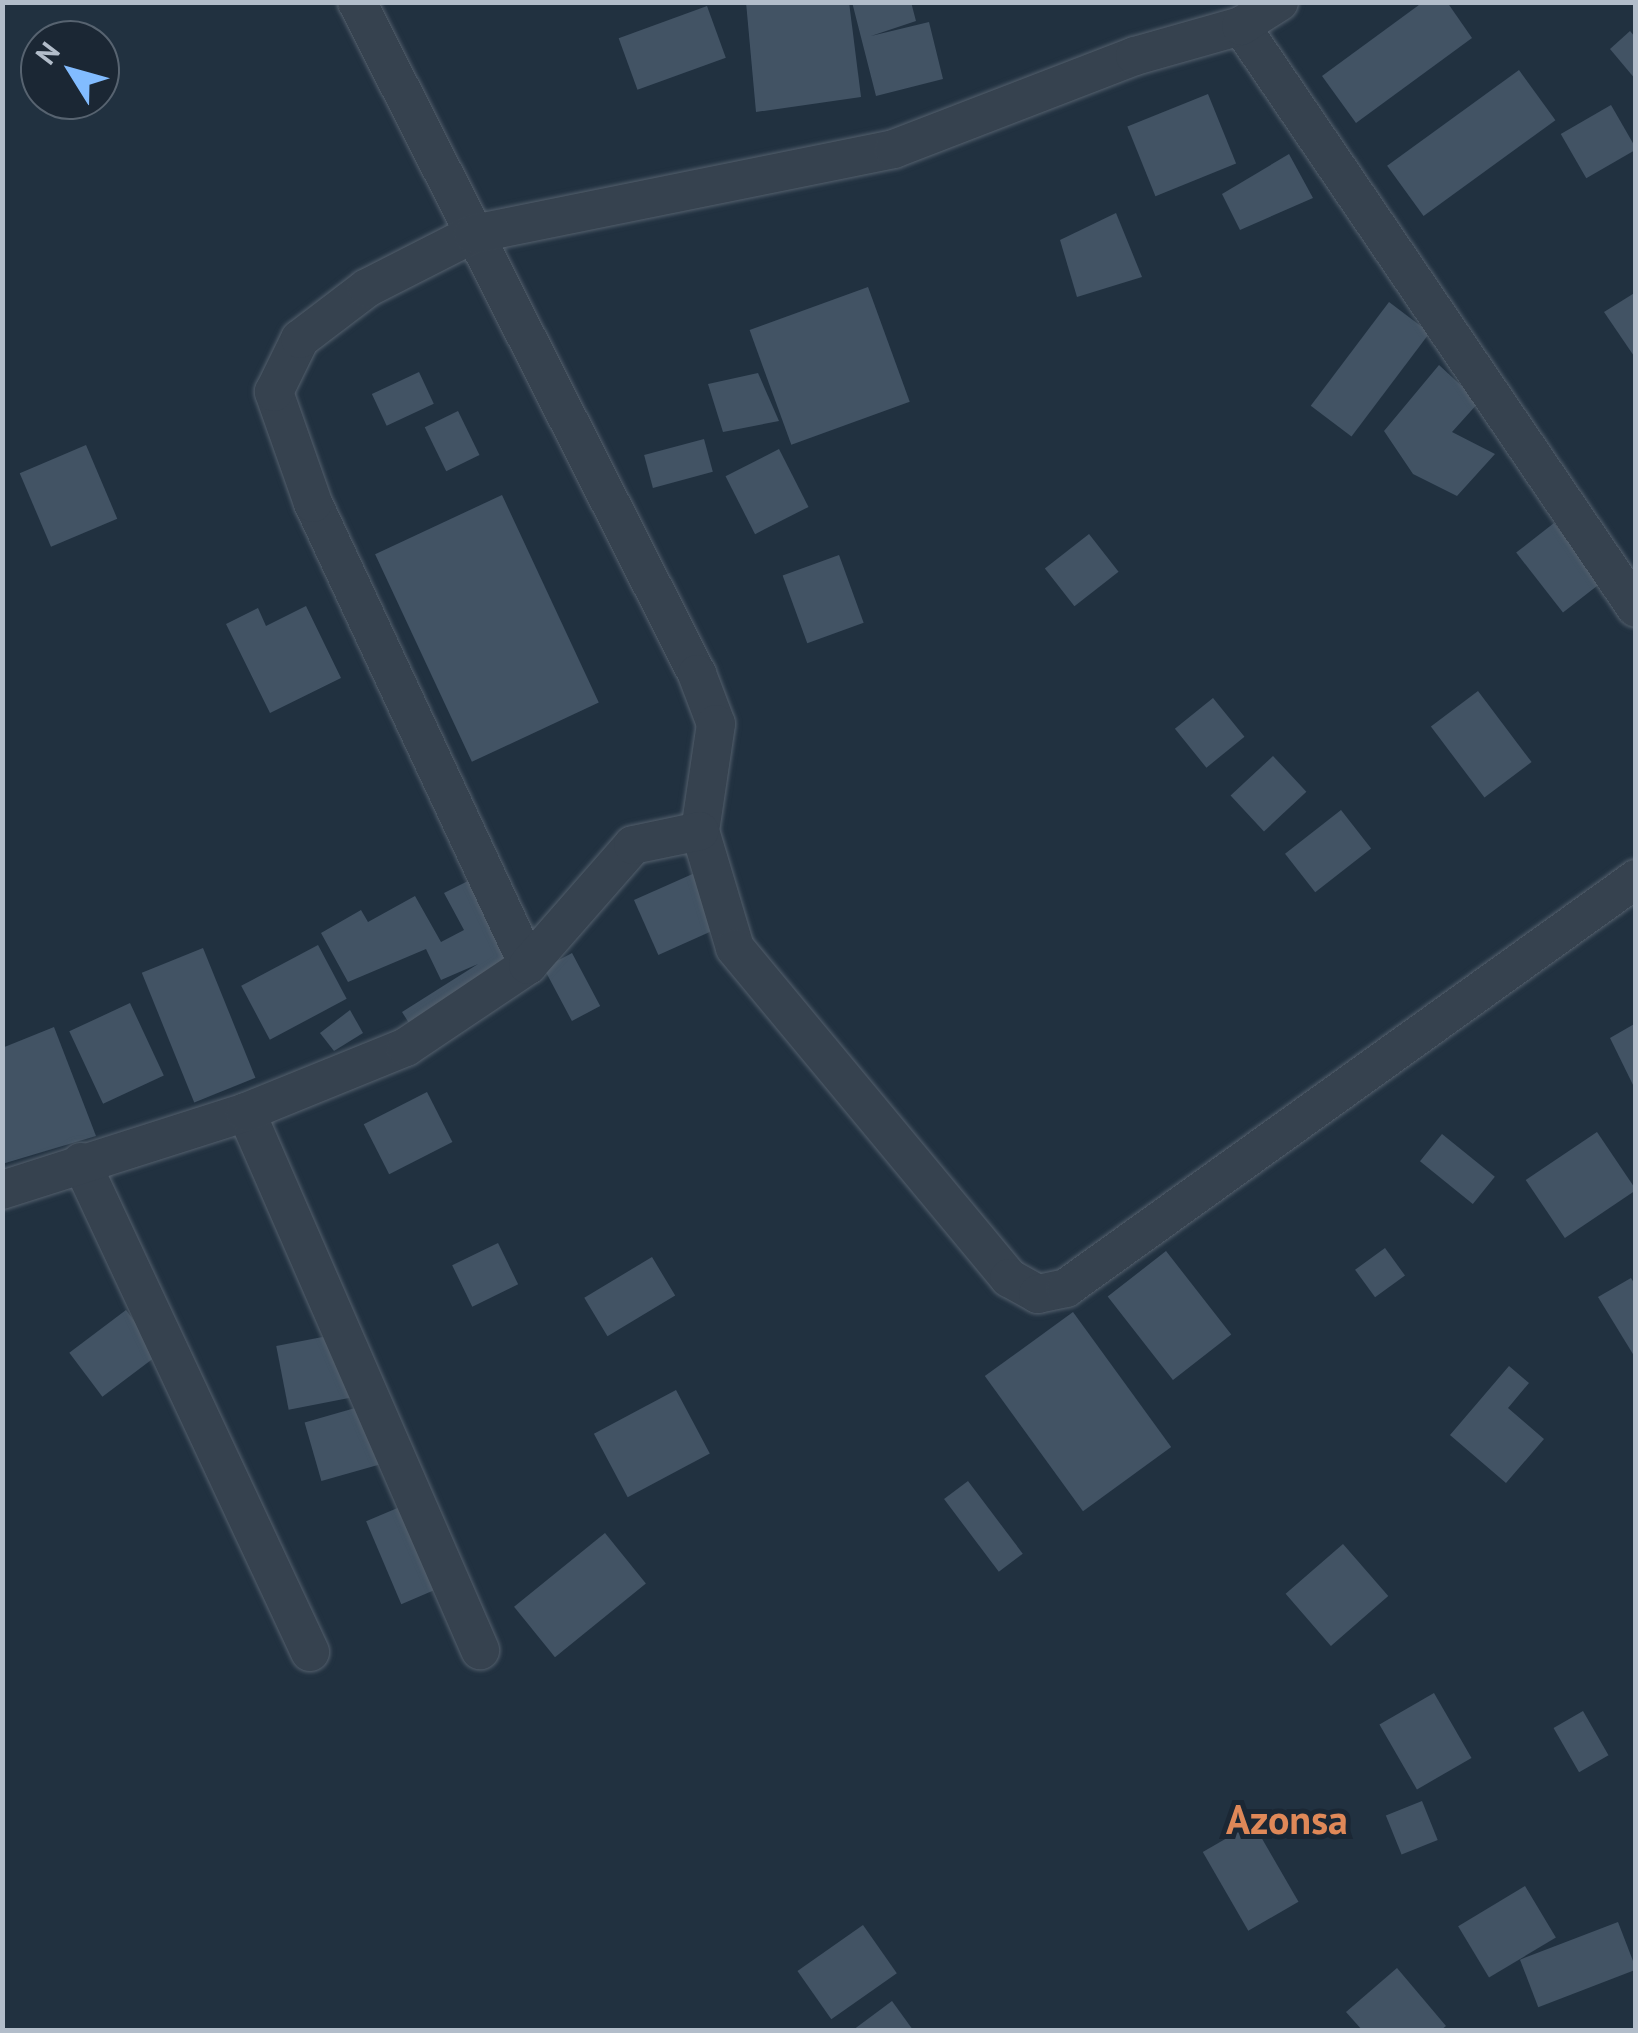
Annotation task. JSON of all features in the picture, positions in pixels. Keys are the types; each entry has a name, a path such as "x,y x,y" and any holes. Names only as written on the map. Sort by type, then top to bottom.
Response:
{"street":[{"path":"358,2 716,724 700,832 734,948 1009,1278 1038,1294 1066,1288 1636,880"},
{"path":"528,965 313,503 274,392 300,339 367,288 473,234 894,149 1135,56 1241,26 1279,2"},
{"path":"1241,26 1636,608"},
{"path":"2,1190 246,1112 406,1047 528,965 633,845 700,832"},
{"path":"246,1112 480,1650"},
{"path":"82,1162 310,1652"}],"building":[{"path":"746,2 849,2 861,97 756,112"},
{"path":"852,2 911,2 916,21 871,36 929,22 943,79 876,96"},
{"path":"1423,2 1447,2 1472,38 1356,123 1322,76"},
{"path":"707,6 726,58 637,90 619,38"},
{"path":"1630,31 1636,38 1636,80 1610,49"},
{"path":"1519,70 1555,120 1424,216 1387,166"},
{"path":"1208,94 1236,164 1155,196 1127,127"},
{"path":"1611,105 1636,149 1586,178 1561,134"},
{"path":"1289,154 1313,198 1240,230 1222,194"},
{"path":"1116,213 1142,277 1077,297 1060,240"},
{"path":"868,287 910,402 791,445 750,330"},
{"path":"1636,292 1636,359 1604,312"},
{"path":"1389,302 1430,333 1351,437 1311,406"},
{"path":"1439,365 1479,402 1452,432 1495,454 1457,496 1413,474 1384,431"},
{"path":"419,372 434,404 387,426 372,394"},
{"path":"758,373 779,421 723,432 708,384"},
{"path":"458,411 479,455 446,471 425,427"},
{"path":"704,439 713,472 653,488 644,455"},
{"path":"86,445 117,519 51,547 20,473"},
{"path":"779,449 809,507 755,534 726,476"},
{"path":"502,495 599,703 472,762 375,554"},
{"path":"1554,523 1601,583 1563,612 1516,553"},
{"path":"1089,534 1119,572 1074,606 1045,568"},
{"path":"839,555 864,623 807,643 783,576"},
{"path":"306,606 341,678 270,713 226,624 258,608 266,626"},
{"path":"1478,691 1532,762 1484,798 1431,727"},
{"path":"1213,698 1244,737 1206,768 1175,729"},
{"path":"1273,756 1306,792 1264,831 1231,796"},
{"path":"1341,810 1371,849 1315,892 1285,854"},
{"path":"494,868 540,958 414,1031 402,1012 478,964 441,980 426,949 348,982 321,933 361,910 368,922 415,896 441,942 464,930 444,893"},
{"path":"697,872 721,927 658,955 634,900"},
{"path":"318,945 347,999 270,1040 241,986"},
{"path":"203,948 255,1078 194,1103 142,973"},
{"path":"572,953 600,1006 572,1021 544,968"},
{"path":"130,1003 164,1076 103,1104 69,1031"},
{"path":"350,1010 363,1033 334,1051 320,1033"},
{"path":"1636,1023 1636,1091 1610,1038"},
{"path":"54,1027 96,1136 2,1164 2,1048"},
{"path":"427,1092 452,1142 389,1174 364,1124"},
{"path":"1597,1132 1636,1190 1565,1238 1526,1180"},
{"path":"1442,1134 1495,1177 1473,1204 1420,1161"},
{"path":"498,1243 518,1284 472,1307 452,1265"},
{"path":"1385,1248 1405,1276 1375,1297 1355,1270"},
{"path":"1166,1251 1231,1335 1173,1380 1108,1297"},
{"path":"652,1257 675,1296 607,1336 584,1298"},
{"path":"1631,1278 1636,1286 1636,1359 1598,1297"},
{"path":"126,1310 159,1354 102,1397 69,1353"},
{"path":"1073,1312 1171,1447 1083,1511 985,1376"},
{"path":"343,1333 355,1397 289,1410 276,1346"},
{"path":"1509,1366 1529,1383 1508,1408 1544,1439 1506,1483 1450,1435"},
{"path":"676,1390 710,1454 628,1497 594,1434"},
{"path":"369,1404 386,1463 321,1481 305,1422"},
{"path":"968,1481 1023,1554 999,1572 944,1499"},
{"path":"414,1501 449,1584 401,1604 366,1521"},
{"path":"605,1533 646,1584 555,1657 514,1607"},
{"path":"1343,1544 1388,1596 1331,1646 1286,1594"},
{"path":"1434,1693 1472,1758 1417,1789 1379,1725"},
{"path":"1583,1711 1608,1755 1579,1772 1554,1728"},
{"path":"1422,1801 1438,1840 1402,1855 1386,1816"},
{"path":"1253,1823 1298,1902 1248,1931 1203,1852"},
{"path":"1525,1886 1556,1937 1489,1978 1458,1926"},
{"path":"1618,1922 1636,1970 1538,2007 1520,1960"},
{"path":"863,1925 897,1973 831,2019 797,1971"},
{"path":"1397,1968 1446,2026 1441,2030 1362,2030 1346,2012"},
{"path":"892,2001 913,2030 853,2030"}],"district":[{"name":"Azonsa","path":"1287,1819"}]}
